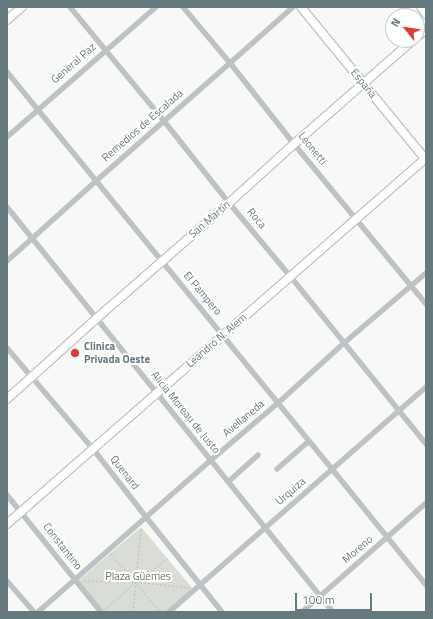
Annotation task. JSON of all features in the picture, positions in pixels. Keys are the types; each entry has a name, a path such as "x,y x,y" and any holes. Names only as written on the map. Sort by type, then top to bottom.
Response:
{"main road":[{"path":"7,20 22,7"},
{"name":"España","path":"301,7 426,159"},
{"path":"421,7 426,14"},
{"name":"San Martín","path":"7,399 404,48"},
{"name":"Leandro N. Alem","path":"7,524 356,218 426,159"}],"street":[{"name":"Roca","path":"70,7 426,444"},
{"name":"General Paz","path":"7,137 156,7"},
{"name":"Leonetti","path":"183,7 426,304"},
{"name":"Remedios de Escalada","path":"7,260 292,7"},
{"name":"El Pampero","path":"7,72 426,585"},
{"name":"Alicia Moreau de Justo","path":"7,207 333,612"},
{"name":"Avellaneda","path":"38,612 426,273"},
{"name":"Quenard","path":"7,348 93,449 222,612"},
{"name":"Urquiza","path":"169,612 426,387"},
{"path":"277,469 309,441"},
{"path":"228,482 258,455"},
{"name":"Constantino","path":"7,494 102,612"},
{"name":"Moreno","path":"302,612 426,503"},
{"path":"7,581 34,612"}],"path":[{"path":"133,612 142,527"},
{"path":"111,553 160,612"},
{"path":"102,612 136,582 168,559"},
{"path":"85,581 136,582 193,589"}],"green space":[{"name":"Plaza Güemes","path":"141,527 193,589 166,612 104,612 78,581"}],"place":[{"name":"Clinica Privada Oeste","path":"75,353"}]}
